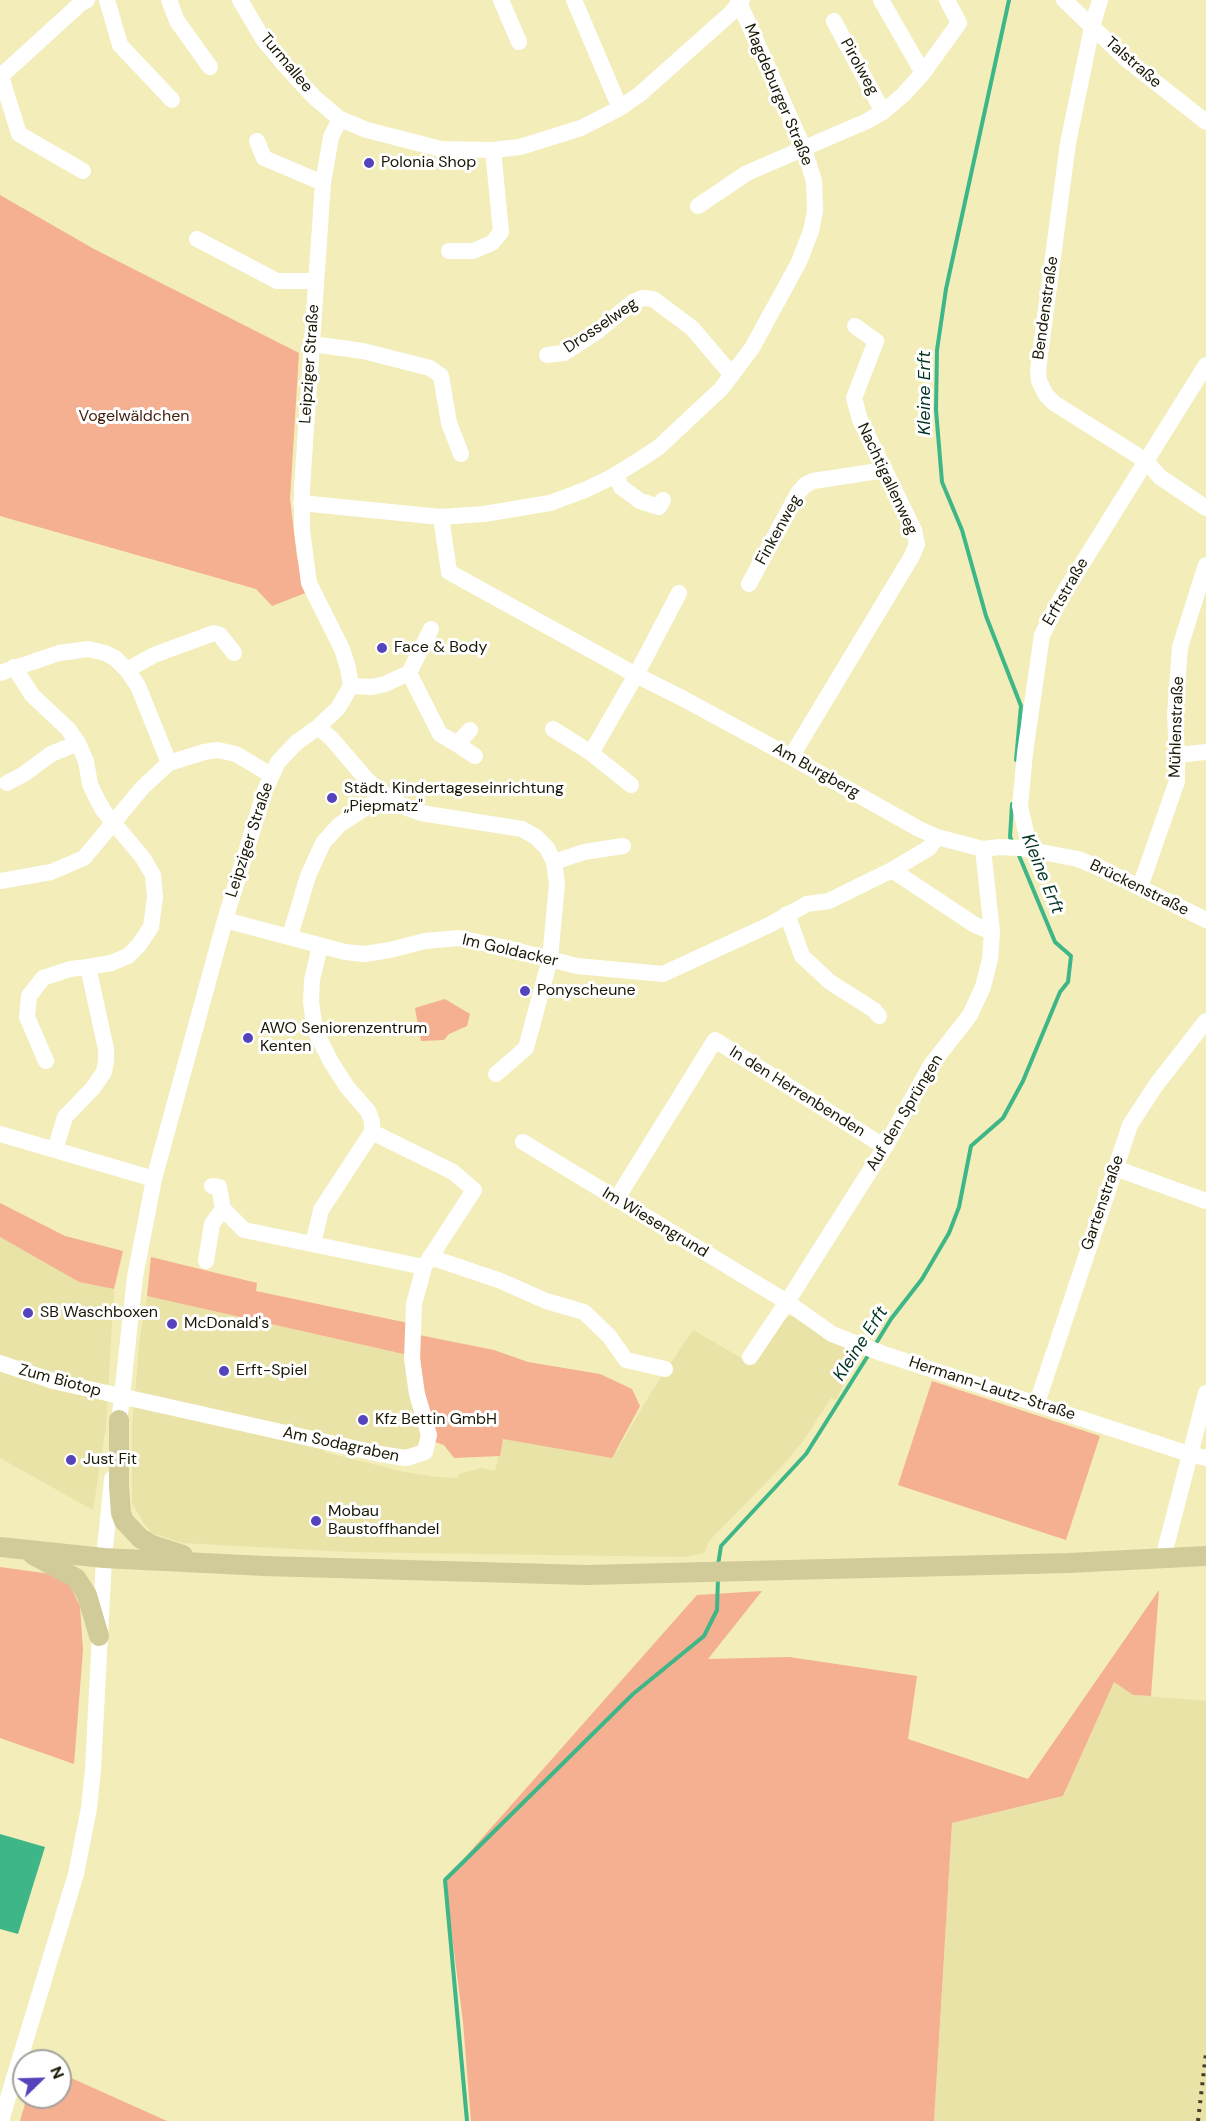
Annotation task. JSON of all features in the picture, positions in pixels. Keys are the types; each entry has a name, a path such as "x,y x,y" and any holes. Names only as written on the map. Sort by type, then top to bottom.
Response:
{"main road":[{"path":"119,1420 121,1513 124,1521 140,1538 152,1545 205,1562"},
{"path":"0,1547 104,1558 264,1566 586,1575 1069,1563 1206,1556"},
{"path":"22,1550 76,1578 87,1595 99,1636"}],"street":[{"path":"107,0 120,45 172,100"},
{"path":"169,0 177,21 210,67"},
{"name":"Turmallee","path":"240,0 263,39 276,55 314,97 340,118 367,130 441,149 493,150 520,147 582,128 620,108 640,94 731,13 740,1"},
{"path":"501,0 519,42"},
{"path":"574,0 620,108"},
{"path":"882,0 923,73"},
{"name":"Pirolweg","path":"698,206 747,173 884,112 923,73 959,23 947,0"},
{"name":"Talstraße","path":"1064,0 1134,66 1206,122"},
{"name":"Bendenstraße","path":"1100,0 1092,27 1068,143 1039,381 1046,395 1054,403 1146,461 1160,477 1206,508"},
{"path":"82,1 1,76 19,134 83,171"},
{"name":"Magdeburger Straße","path":"301,503 441,517 484,514 540,505 585,490 616,475 659,447 721,389 752,348 795,269 811,231 815,211 814,181 804,149 740,1"},
{"name":"Pirolweg","path":"834,21 884,112"},
{"name":"Leipziger Straße","path":"1,2121 76,1874 88,1808 93,1769 104,1558 133,1287 154,1179 225,920 264,790 278,762 296,743 338,708 351,686 342,649 309,583 301,503 323,183 331,137 340,118"},
{"path":"257,141 264,158 323,183"},
{"path":"449,251 473,251 492,243 501,232 493,150"},
{"path":"197,239 277,282 316,281"},
{"name":"Drosselweg","path":"547,355 564,353 595,333 633,302 642,298 653,299 692,328 732,375"},
{"name":"Nachtigallenweg","path":"791,757 912,556 917,544 914,531 860,420 854,398 876,341 855,326"},
{"path":"312,344 363,351 430,368 441,376 449,423 461,454"},
{"name":"Erftstraße","path":"1025,849 1020,806 1025,753 1042,635 1062,596 1206,364"},
{"name":"Finkenweg","path":"749,584 798,493 805,485 813,481 885,470"},
{"path":"616,475 621,487 640,501 659,507 663,500"},
{"name":"Am Burgberg","path":"441,517 449,572 919,829 937,837 983,849 1000,847"},
{"name":"Mühlenstraße","path":"1140,887 1176,781 1178,755 1175,715 1180,647 1206,566"},
{"path":"591,753 636,675 679,593"},
{"path":"351,686 372,687 409,673 431,630"},
{"path":"127,670 154,655 207,634 220,634 234,653"},
{"path":"46,1061 27,1017 28,996 43,978 70,969 111,963 128,956 151,927 154,897 153,875 96,797 90,784 86,761 78,743 68,729 7,670 59,653 88,649 115,658 138,686 169,763"},
{"path":"409,673 440,734 475,756"},
{"path":"318,727 332,738 367,780 385,795 407,808 421,813 522,828 547,848 554,862 557,884 550,958 526,1048 496,1074"},
{"path":"553,729 591,753 631,784"},
{"path":"457,744 470,730"},
{"path":"6,783 24,774 51,754 78,743"},
{"path":"0,881 51,872 84,858 142,788 169,763 218,750 236,754 272,775"},
{"path":"1178,755 1206,752"},
{"path":"290,936 308,876 322,843 339,825 385,795"},
{"name":"Im Goldacker","path":"225,920 345,952 364,954 425,941 459,938 577,966 663,974 807,904 829,900 892,870 929,848 937,837"},
{"path":"554,862 584,852 623,846"},
{"name":"Brückenstraße","path":"1000,847 1025,849 1078,859 1206,920"},
{"name":"Auf den Sprüngen","path":"750,1357 885,1147 931,1065 970,1015 983,987 990,959 993,932 983,849"},
{"path":"892,870 975,925 993,932"},
{"path":"787,914 802,956 830,981 874,1010 879,1016"},
{"path":"313,1244 321,1210 372,1132 372,1121 368,1112 347,1087 315,1030 311,1008 312,980 320,946"},
{"path":"55,1150 65,1117 93,1088 104,1072 106,1061 106,1049 88,967"},
{"name":"Gartenstraße","path":"1037,1403 1130,1125 1156,1085 1206,1021"},
{"name":"In den Herrenbenden","path":"616,1200 715,1040 885,1147"},
{"name":"Am Sodagraben","path":"122,1397 380,1454 406,1458 425,1452 429,1435 417,1394 412,1359 414,1304 427,1262 474,1190 453,1172 372,1132"},
{"path":"0,1134 154,1179"},
{"name":"Im Wiesengrund","path":"523,1142 787,1302"},
{"path":"1115,1168 1206,1200"},
{"path":"212,1186 219,1187 223,1209 244,1230 313,1244 427,1262 501,1281 546,1300 584,1312 609,1336 626,1360 665,1370"},
{"path":"206,1260 212,1224 223,1209"},
{"name":"Hermann-Lautz-Straße","path":"787,1302 832,1334 859,1345 1206,1458"},
{"name":"Zum Biotop","path":"0,1363 53,1381 122,1397"},
{"path":"1163,1558 1206,1393"}],"shaded area":[{"path":"0,1237 79,1282 114,1289 106,1426 93,1510 0,1458"},
{"path":"147,1296 408,1355 422,1436 416,1447 407,1453 328,1437 324,1452 404,1472 437,1477 457,1478 459,1474 481,1468 495,1471 503,1439 556,1447 617,1451 652,1391 693,1330 743,1359 780,1319 792,1316 858,1356 836,1400 831,1398 803,1441 785,1463 708,1542 705,1553 685,1557 349,1552 183,1543 152,1533 132,1503 132,1426 140,1337"},
{"path":"1114,1682 1133,1695 1206,1701 1206,2121 934,2121 952,1823 1063,1796"},
{"path":"0,1834 45,1847 18,1934 0,1929"}],"green space":[{"name":"Vogelwäldchen","path":"0,195 94,249 299,353 290,499 297,557 308,592 272,606 256,589 0,516"},
{"path":"445,999 470,1014 467,1026 449,1034 444,1040 421,1041 415,1008"},
{"path":"0,1203 65,1236 123,1251 114,1289 79,1282 0,1237"},
{"path":"151,1257 257,1283 256,1291 408,1323 408,1355 147,1296"},
{"path":"419,1335 494,1350 528,1362 600,1374 632,1389 640,1406 612,1458 503,1439 500,1456 454,1458 444,1445 435,1442 426,1406"},
{"path":"932,1381 1100,1436 1066,1540 898,1485"},
{"path":"0,1567 65,1576 80,1606 83,1650 74,1764 0,1738"},
{"path":"1159,1590 1151,1696 1133,1695 1114,1682 1063,1796 952,1823 934,2121 471,2121 463,2022 445,1880 697,1595 762,1591 708,1659 789,1657 917,1676 908,1739 1028,1779"},
{"path":"72,2078 167,2121 20,2121 24,2109 72,2109"}],"waterway":[{"name":"Kleine Erft","path":"1009,0 946,289 937,350 936,410 942,482 962,530 986,616 1021,706 1016,760"},
{"name":"Kleine Erft","path":"1012,804 1010,837 1013,843"},
{"name":"Kleine Erft","path":"875,1345 891,1319 922,1279 949,1233 959,1207 971,1146 1003,1118 1023,1081 1060,992 1068,982 1071,956 1055,942 1018,853"},
{"name":"Kleine Erft","path":"718,1565 721,1546 806,1454 869,1354"},
{"path":"467,2121 445,1880 633,1694 704,1636 717,1610 718,1578"}],"railway":[{"path":"1198,2121 1206,2053"}],"place":[{"name":"Polonia Shop","path":"369,163"},
{"name":"Face & Body","path":"382,648"},
{"name":"Städt. Kindertageseinrichtung „Piepmatz\"","path":"332,798"},
{"name":"Ponyscheune","path":"525,991"},
{"name":"AWO Seniorenzentrum Kenten","path":"248,1038"},
{"name":"SB Waschboxen","path":"28,1313"},
{"name":"McDonald's","path":"172,1324"},
{"name":"Erft-Spiel","path":"224,1371"},
{"name":"Kfz Bettin GmbH","path":"363,1420"},
{"name":"Just Fit","path":"71,1460"},
{"name":"Mobau Baustoffhandel","path":"316,1521"}]}
